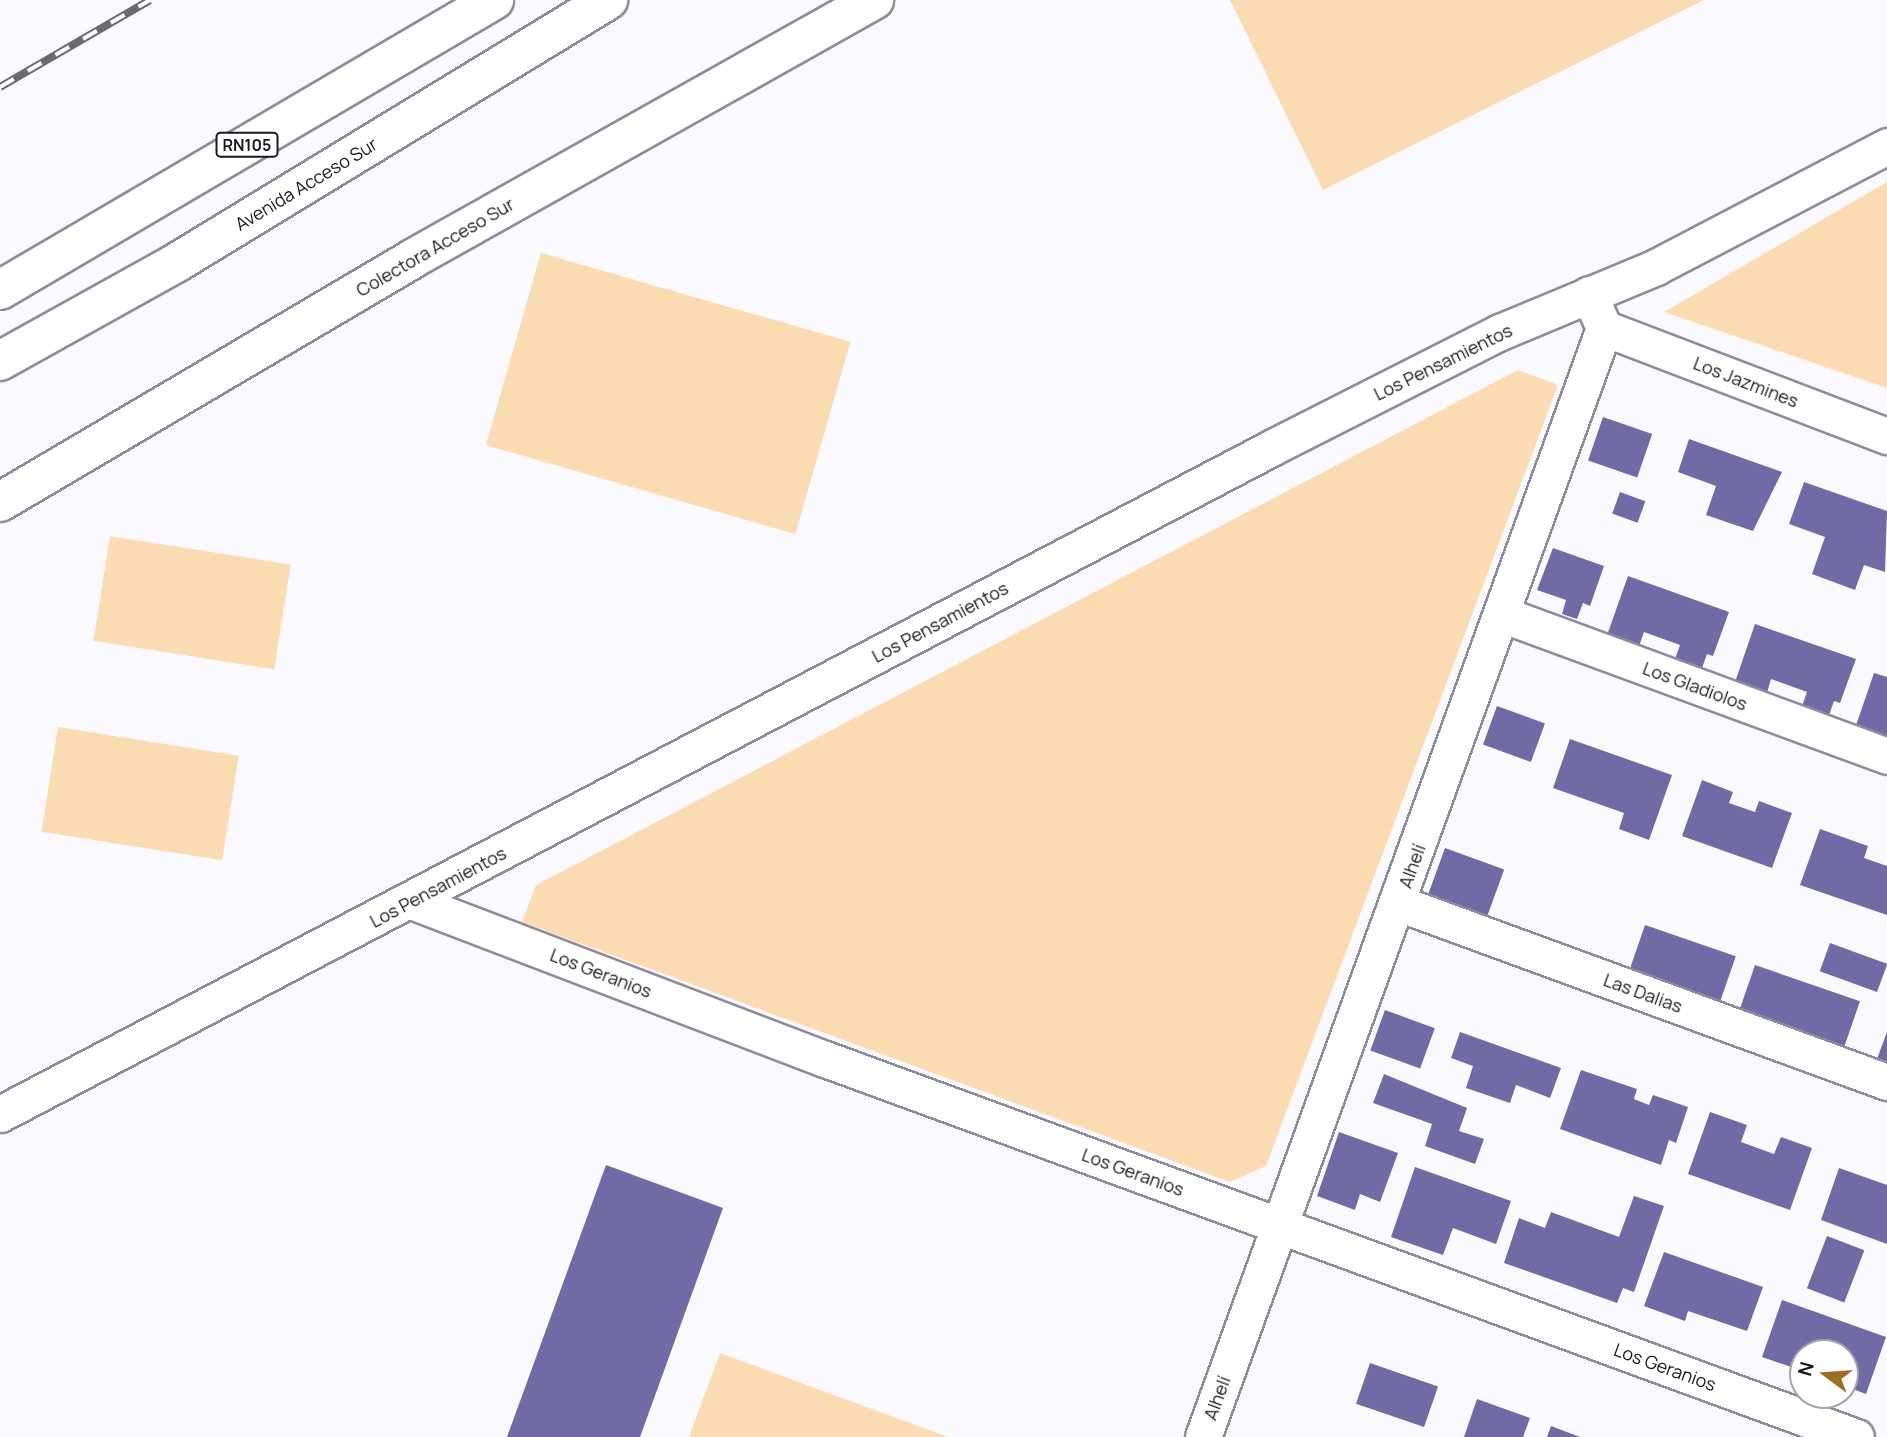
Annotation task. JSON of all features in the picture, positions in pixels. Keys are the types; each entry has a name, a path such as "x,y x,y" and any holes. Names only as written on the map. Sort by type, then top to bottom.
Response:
{"main road":[{"name":"RN105","path":"0,290 494,0"},
{"name":"Avenida Acceso Sur","path":"0,361 176,264 608,0"},
{"name":"Colectora Acceso Sur","path":"0,502 412,259 874,0"}],"street":[{"name":"Los Pensamientos","path":"0,1114 1271,448 1589,294 1656,267 1887,146"},
{"path":"1589,294 1604,328"},
{"name":"Los Jazmines","path":"1604,328 1887,436"},
{"name":"Alhelí","path":"1203,1437 1504,615 1604,328"},
{"name":"Los Gladiolos","path":"1504,615 1887,756"},
{"name":"Los Geranios","path":"411,901 1280,1226 1856,1437"},
{"name":"Las Dalias","path":"1398,903 1887,1082"}],"shaded area":[{"path":"1230,0 1704,0 1323,190"},
{"path":"1887,182 1887,388 1664,312"},
{"path":"541,253 851,342 795,534 486,445"},
{"path":"1518,370 1558,385 1266,1166 1230,1182 522,922 536,885"},
{"path":"110,536 291,565 274,669 93,641"},
{"path":"58,727 239,756 222,860 41,832"},
{"path":"720,1353 948,1437 689,1437"}],"building":[{"path":"1603,417 1652,434 1637,477 1588,460"},
{"path":"1689,439 1782,472 1753,531 1706,515 1716,486 1678,472"},
{"path":"1804,482 1887,511 1885,572 1864,565 1855,590 1812,574 1825,537 1789,524"},
{"path":"1620,492 1645,501 1638,523 1612,514"},
{"path":"1553,548 1604,566 1590,606 1583,603 1577,619 1562,614 1566,600 1537,590"},
{"path":"1628,576 1729,612 1713,656 1707,654 1701,671 1674,662 1680,645 1644,632 1638,649 1606,638"},
{"path":"1755,624 1856,659 1840,703 1834,701 1828,718 1801,709 1807,692 1771,679 1766,696 1734,685"},
{"path":"1874,673 1887,677 1887,739 1853,734"},
{"path":"1497,706 1545,723 1531,762 1483,745"},
{"path":"1570,739 1672,775 1649,840 1619,829 1624,813 1553,788"},
{"path":"1702,780 1733,792 1729,803 1755,812 1759,801 1792,813 1772,868 1682,836"},
{"path":"1820,829 1868,846 1864,858 1887,866 1887,915 1800,885"},
{"path":"1445,848 1504,870 1486,920 1427,899"},
{"path":"1645,925 1736,956 1718,1007 1627,976"},
{"path":"1830,943 1887,964 1877,992 1820,971"},
{"path":"1755,965 1860,1001 1843,1051 1738,1015"},
{"path":"1385,1010 1435,1028 1420,1069 1370,1050"},
{"path":"1460,1032 1561,1068 1550,1098 1516,1085 1510,1103 1466,1088 1473,1066 1451,1058"},
{"path":"1887,1032 1887,1072 1874,1067"},
{"path":"1581,1070 1637,1089 1634,1099 1649,1105 1653,1095 1688,1107 1676,1143 1669,1140 1661,1165 1560,1129"},
{"path":"1384,1074 1467,1108 1459,1131 1484,1139 1475,1164 1425,1146 1432,1124 1373,1103"},
{"path":"1710,1112 1747,1125 1741,1142 1774,1154 1781,1137 1812,1148 1790,1210 1688,1174"},
{"path":"1339,1132 1398,1153 1380,1202 1360,1194 1355,1210 1317,1196"},
{"path":"606,1165 723,1208 640,1437 507,1437"},
{"path":"1415,1167 1511,1201 1496,1244 1453,1228 1443,1255 1391,1237"},
{"path":"1839,1168 1887,1185 1887,1244 1821,1220"},
{"path":"1634,1196 1664,1206 1634,1292 1623,1288 1617,1303 1504,1263 1519,1218 1545,1228 1551,1212 1619,1237"},
{"path":"1827,1236 1864,1250 1844,1303 1807,1288"},
{"path":"1664,1252 1763,1287 1747,1331 1688,1311 1685,1321 1644,1306"},
{"path":"1782,1300 1886,1337 1866,1394 1859,1391 1859,1339 1789,1339 1789,1366 1762,1357"},
{"path":"1370,1363 1438,1386 1424,1427 1356,1404"},
{"path":"1477,1399 1530,1418 1523,1437 1464,1437"},
{"path":"1551,1426 1580,1437 1547,1437"}],"railway":[{"path":"0,87 150,0"}]}
